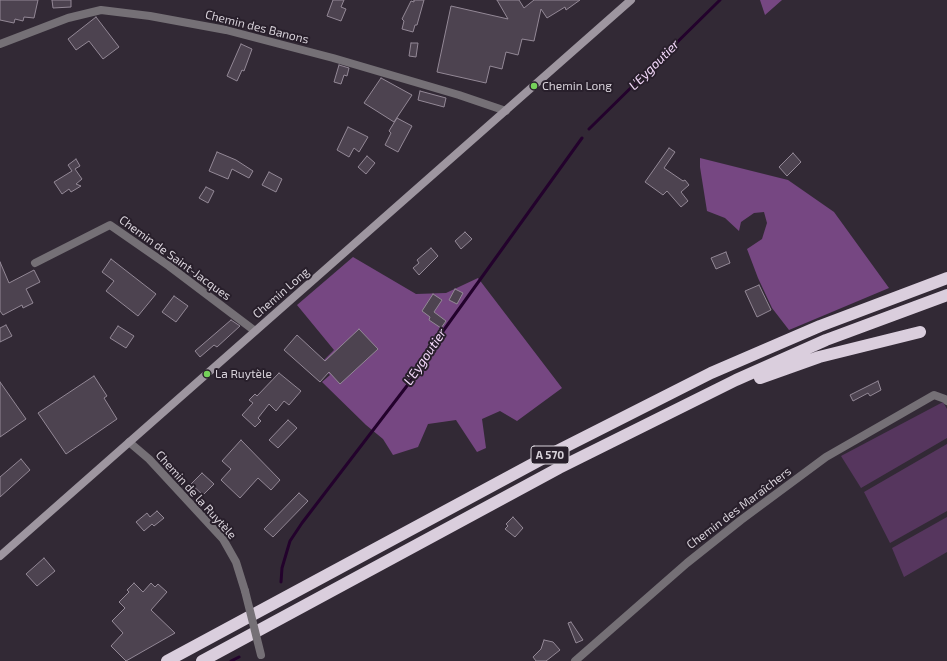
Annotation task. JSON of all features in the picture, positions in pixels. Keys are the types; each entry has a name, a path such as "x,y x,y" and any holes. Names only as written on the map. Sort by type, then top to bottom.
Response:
{"highway":[{"name":"A 570","path":"167,661 553,453 712,373 820,326 947,278"},
{"name":"A 570","path":"202,661 552,472 658,418 736,380 826,340 947,295"},
{"path":"658,418 770,374 819,357 920,332"}],"main road":[{"name":"Chemin Long","path":"0,556 631,0"}],"street":[{"name":"Chemin des Banons","path":"0,44 81,14 101,10 150,16 226,30 326,56 459,95 506,111"},
{"name":"Chemin de Saint-Jacques","path":"35,263 110,225 169,266 255,331"},
{"name":"Chemin des Maraîchers","path":"575,661 686,564 820,462 874,429 934,396 947,401"},
{"name":"Chemin de la Ruytèle","path":"129,442 148,459 223,539 236,562 262,658"}],"shaded area":[{"path":"760,0 782,0 765,15"},
{"path":"700,158 788,180 834,212 889,288 789,330 772,308 747,249 762,239 767,223 764,212 754,213 741,222 739,231 725,218 707,211"},
{"path":"353,257 416,294 446,293 478,278 562,388 517,421 500,411 482,419 486,448 477,452 456,420 428,424 418,447 393,455 383,439 366,425 322,382 330,375 320,364 334,350 297,305"},
{"path":"943,402 947,409 947,438 861,488 841,456"},
{"path":"947,444 947,511 890,543 864,492"},
{"path":"947,517 947,552 904,577 892,548"}],"building":[{"path":"0,0 38,0 34,18 24,17 23,21 15,19 14,23 0,20"},
{"path":"52,0 71,0 71,7 53,8"},
{"path":"333,0 344,0 341,7 346,9 341,21 327,16"},
{"path":"414,0 424,0 417,25 415,25 413,32 402,29 404,21 402,19 411,1 414,2"},
{"path":"497,0 519,0 524,8 534,0 580,0 566,10 565,7 547,18 541,9 534,41 522,39 518,55 506,52 502,69 490,66 486,83 437,72 451,6 508,19"},
{"path":"96,17 119,47 103,59 89,41 76,50 68,39"},
{"path":"411,43 418,43 416,57 409,56"},
{"path":"241,44 252,49 244,71 242,70 237,81 227,76"},
{"path":"339,65 349,68 347,76 344,75 341,84 334,82"},
{"path":"381,78 412,95 394,122 364,103"},
{"path":"420,91 446,98 444,107 418,100"},
{"path":"397,118 412,126 398,152 385,145 391,133 389,131"},
{"path":"348,127 368,137 359,152 354,148 349,157 337,150"},
{"path":"669,148 675,152 664,168 683,181 685,180 689,185 681,192 688,201 681,207 667,191 663,195 645,182"},
{"path":"217,152 236,160 253,171 249,178 232,169 228,179 209,171"},
{"path":"793,153 801,162 787,176 779,167"},
{"path":"367,156 375,163 366,174 358,167"},
{"path":"76,159 80,166 75,169 82,179 76,184 81,186 71,192 69,189 62,194 54,182 72,171 68,165"},
{"path":"269,172 282,179 276,192 262,185"},
{"path":"206,187 214,191 208,203 199,198"},
{"path":"465,232 472,239 461,249 455,241"},
{"path":"431,248 438,256 419,275 413,268 419,263 417,260"},
{"path":"726,252 730,263 716,269 711,258"},
{"path":"111,259 156,294 138,316 106,291 114,281 102,272"},
{"path":"0,262 9,283 34,270 40,282 26,289 33,303 23,308 22,305 3,315 0,311"},
{"path":"759,285 771,310 757,317 745,291"},
{"path":"455,289 463,293 457,304 449,300"},
{"path":"433,294 442,300 434,312 446,321 441,328 429,320 430,317 422,311"},
{"path":"174,296 188,306 176,322 162,312"},
{"path":"231,320 240,326 217,347 214,345 200,357 195,351"},
{"path":"6,325 12,336 0,342 0,328"},
{"path":"118,326 134,336 126,348 110,338"},
{"path":"359,329 378,349 340,384 329,372 320,382 284,350 297,335 325,361"},
{"path":"279,373 301,391 289,405 284,401 276,411 269,404 258,418 261,421 255,427 242,415 253,403 249,400 255,394 257,396"},
{"path":"94,376 107,396 104,398 117,419 66,454 38,413"},
{"path":"878,381 881,390 870,396 868,393 853,401 850,395"},
{"path":"0,382 26,419 0,437"},
{"path":"288,420 297,428 278,448 269,440"},
{"path":"241,440 280,480 271,490 258,478 240,498 221,480 231,469 222,461"},
{"path":"21,459 30,470 0,497 0,477"},
{"path":"202,473 214,484 203,495 191,484"},
{"path":"299,493 308,501 273,537 264,529"},
{"path":"157,511 164,518 154,526 152,524 144,531 136,522 147,513 150,517"},
{"path":"513,517 523,528 515,537 505,529 508,526 506,524"},
{"path":"44,558 55,571 37,586 26,574"},
{"path":"134,583 143,592 151,583 155,587 158,584 167,592 151,610 175,633 126,661 111,646 123,633 112,621 125,608 119,602 129,592 127,590"},
{"path":"571,622 583,640 576,643 568,623"},
{"path":"544,640 553,642 560,650 546,661 536,661 533,657 541,649"}],"waterway":[{"name":"L'Eygoutier","path":"589,129 720,0"},
{"name":"L'Eygoutier","path":"281,582 282,568 290,541 302,523 416,374 433,345 582,138"},
{"name":"L'Eygoutier","path":"231,661 239,657"}],"place":[{"name":"Chemin Long","path":"534,86"},
{"name":"La Ruytèle","path":"207,374"}]}
